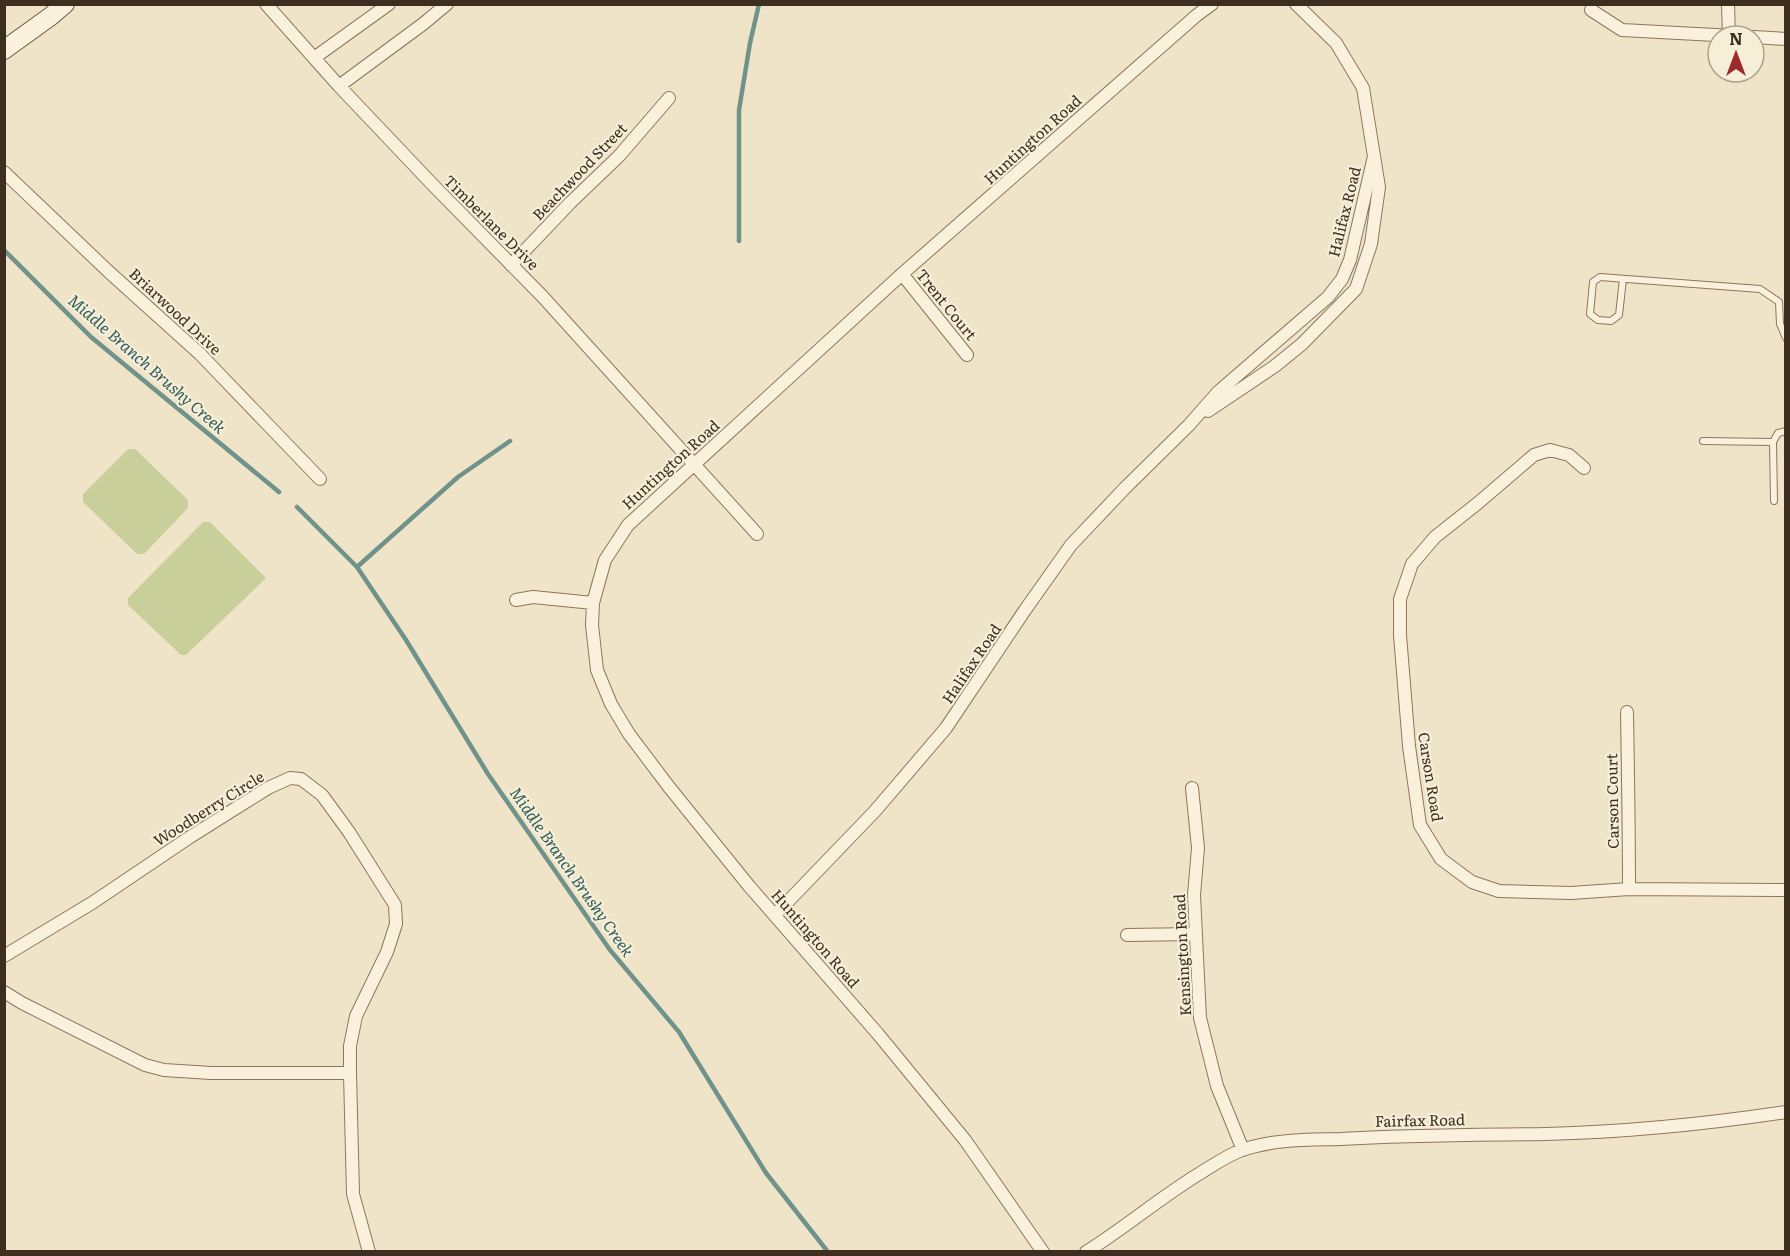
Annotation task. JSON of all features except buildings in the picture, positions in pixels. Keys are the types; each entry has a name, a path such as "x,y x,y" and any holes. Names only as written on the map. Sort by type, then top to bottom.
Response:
{"street":[{"path":"4,50 65,4"},
{"name":"Timberlane Drive","path":"266,4 339,86 578,335 757,534"},
{"path":"314,58 389,4"},
{"path":"339,86 447,4"},
{"name":"Huntington Road","path":"1043,1251 965,1140 878,1034 749,886 629,734 611,704 597,670 592,625 593,603 604,560 628,525 902,274 1212,4"},
{"name":"Halifax Road","path":"1189,425 1275,366 1302,344 1356,289 1371,244 1379,187 1363,88 1336,43 1296,4"},
{"path":"1728,4 1729,24"},
{"path":"1591,10 1622,30 1706,35"},
{"path":"1766,38 1785,39"},
{"name":"Beachwood Street","path":"511,265 619,156 669,98"},
{"name":"Halifax Road","path":"775,915 875,811 946,728 1071,545 1189,425 1218,392 1328,297 1342,279 1350,260 1374,156"},
{"name":"Briarwood Drive","path":"4,172 109,272 200,354 320,479"},
{"name":"Trent Court","path":"902,274 967,355"},
{"name":"Carson Road","path":"1584,468 1569,455 1550,450 1534,455 1436,537 1412,564 1400,599 1400,635 1409,746 1420,825 1441,859 1472,882 1499,891 1571,893 1629,889 1785,890"},
{"path":"516,600 533,597 593,603"},
{"name":"Carson Court","path":"1627,712 1629,889"},
{"name":"Woodberry Circle","path":"4,956 92,903 268,788 290,778 301,779 321,795 350,832 394,905 396,924 387,952 356,1016 350,1046 353,1194 369,1251"},
{"name":"Kensington Road","path":"1192,788 1198,848 1194,895 1200,1018 1217,1086 1243,1150"},
{"path":"1127,935 1195,934"},
{"path":"4,992 145,1065 164,1070 211,1073 350,1073"},
{"name":"Fairfax Road","path":"1086,1251 1108,1238 1178,1186 1224,1158 1243,1150 1274,1142 1410,1135 1547,1134 1604,1131 1675,1126 1785,1112"}],"lane":[{"path":"1623,279 1619,315 1611,321 1598,320 1590,314 1593,282 1600,277 1760,289 1779,302 1780,324 1785,338"},
{"path":"1774,501 1773,442 1778,433 1785,431"},
{"path":"1703,441 1773,442"}],"green space":[{"path":"128,449 135,449 188,500 188,508 144,554 137,554 83,502 83,494"},
{"path":"203,522 210,522 266,578 186,655 181,655 128,605 128,598"}],"waterway":[{"path":"739,241 739,110 759,4"},
{"name":"Middle Branch Brushy Creek","path":"4,250 91,337 279,492"},
{"path":"357,567 458,477 510,441"},
{"name":"Middle Branch Brushy Creek","path":"297,507 357,567 406,640 488,774 610,950 679,1032 766,1173 828,1252"}]}
